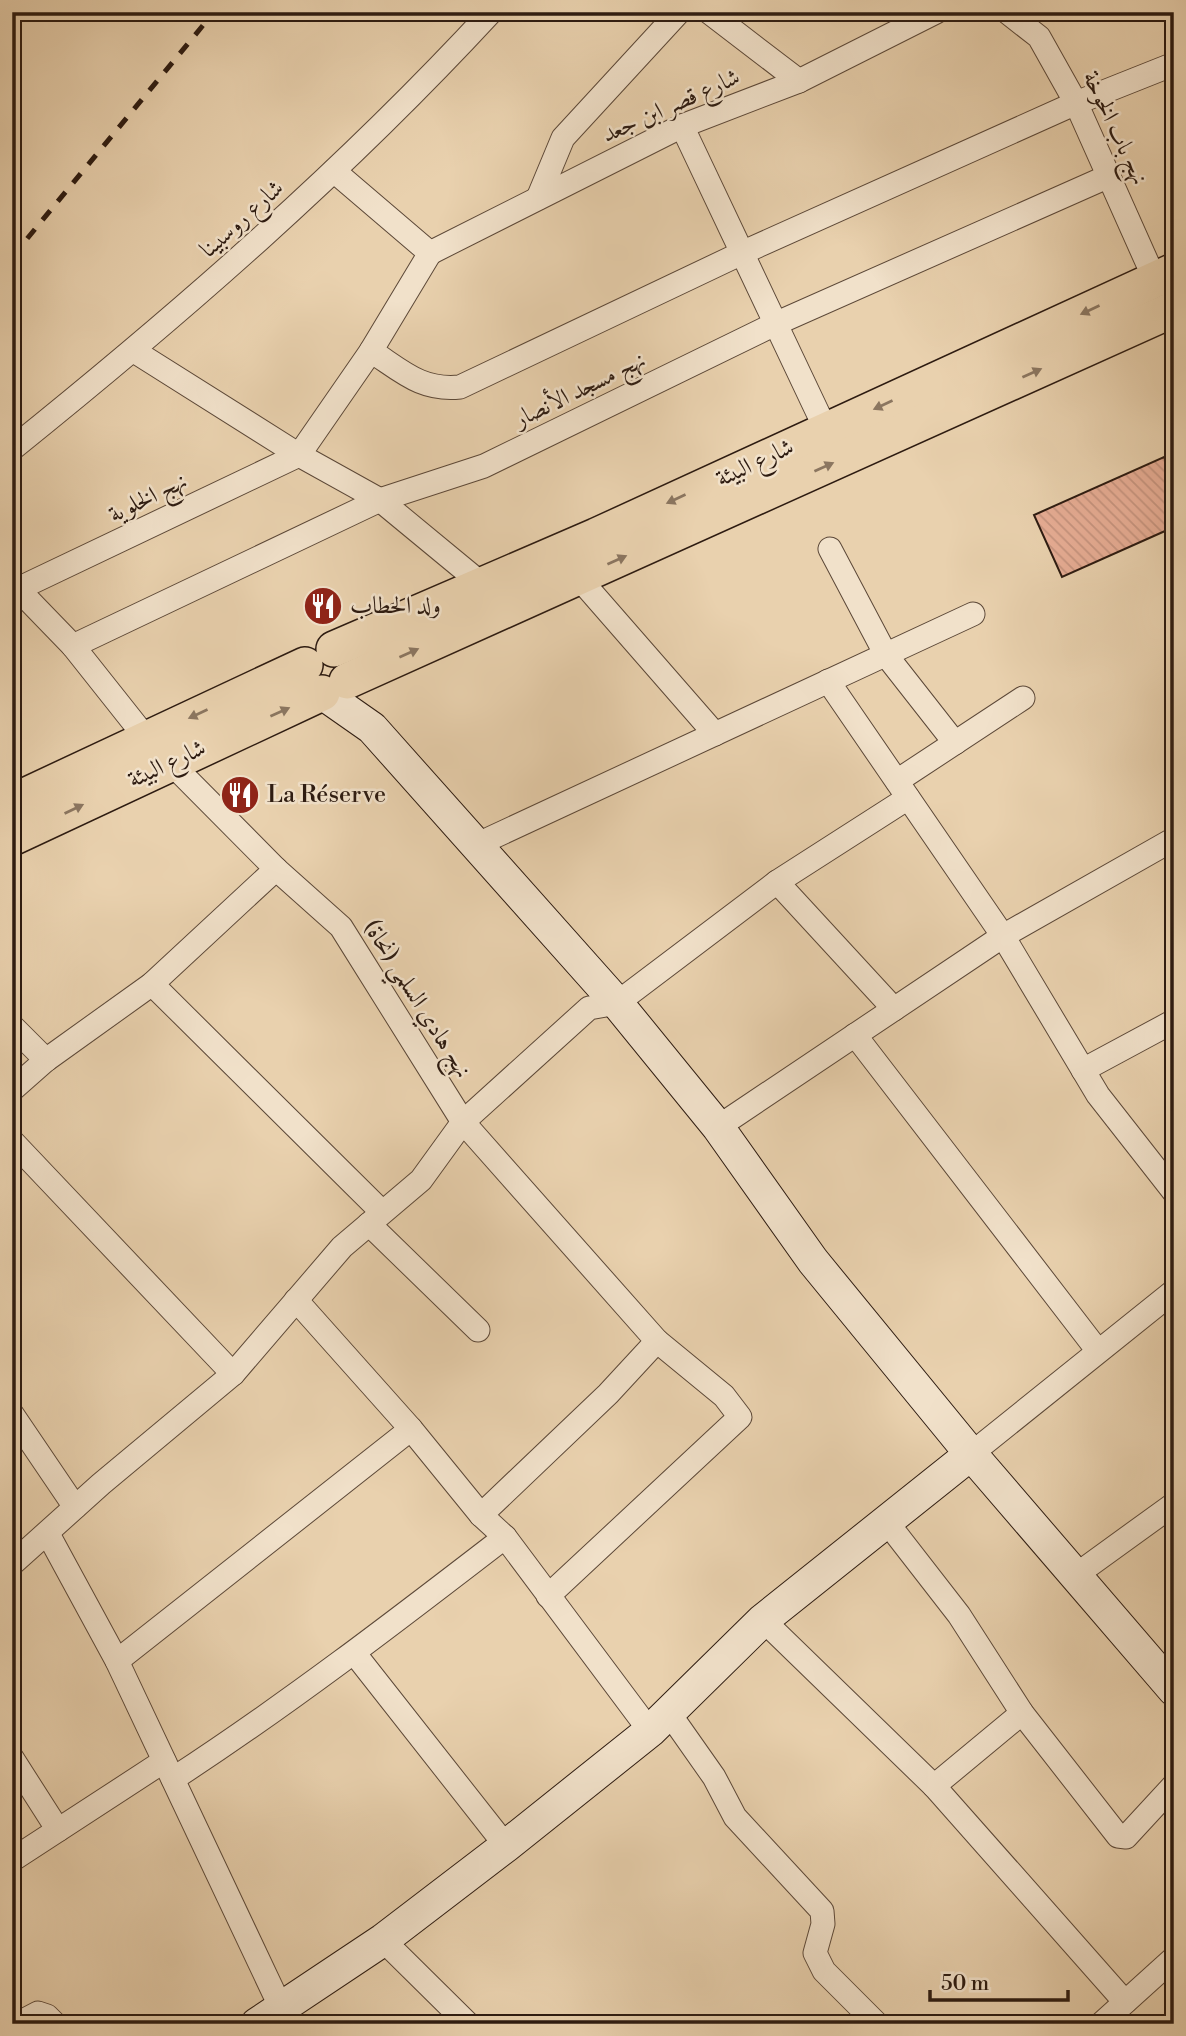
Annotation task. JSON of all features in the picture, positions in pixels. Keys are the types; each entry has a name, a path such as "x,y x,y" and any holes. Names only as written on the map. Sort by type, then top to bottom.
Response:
{"main road":[{"path":"1163,278 1165,313"},
{"name":"شارع البيئة","path":"327,672 483,585 1163,278"},
{"name":"شارع البيئة","path":"12,802 159,749 327,672 578,577 1165,313"},
{"name":"شارع البيئة","path":"12,838 159,749"}],"street":[{"name":"شارع روسبينا","path":"12,449 134,351 334,171 491,12"},
{"path":"538,198 563,138 679,12"},
{"path":"709,12 799,81"},
{"name":"شارع قصر ابن جعد","path":"430,253 682,126 799,81 936,12"},
{"name":"نهج باب الخوخة","path":"1007,12 1039,37 1076,103 1109,176 1163,278"},
{"path":"371,351 425,386 442,389 460,387 744,252 1076,103 1174,64"},
{"path":"682,126 826,430"},
{"path":"299,455 371,351 430,253 334,171"},
{"name":"نهج مسجد الأنصار","path":"73,646 380,500 484,466 775,324 1109,176"},
{"path":"134,351 299,455 380,500 483,585"},
{"name":"نهج الخلوية","path":"16,585 299,455"},
{"path":"830,549 886,654 955,743"},
{"path":"578,577 715,734"},
{"path":"16,585 73,646 159,749"},
{"path":"477,845 972,614"},
{"path":"327,672 372,728 617,1003 718,1128 813,1261 971,1454 1174,1690"},
{"path":"828,681 1003,936 1098,1095 1174,1192"},
{"path":"12,1564 75,1507 233,1374 342,1247 421,1180 463,1122 589,1008 617,1003 903,790 955,743 1023,698"},
{"name":"نهج هادي السلمي (نحاة)","path":"159,749 276,869 341,927 463,1122 657,1341 724,1396 740,1417 548,1596"},
{"path":"718,1128 1003,936 1174,839"},
{"path":"12,1090 46,1060 152,984 276,869"},
{"path":"777,883 894,1009"},
{"path":"152,984 376,1218 478,1330"},
{"path":"1083,1070 1174,1021"},
{"path":"12,1026 46,1060"},
{"path":"855,1035 1098,1351"},
{"path":"12,1141 233,1374"},
{"path":"48,1534 117,1661 169,1770 269,2016 383,1940 506,1846 659,1722 763,1620 1174,1291"},
{"path":"296,1300 411,1429 481,1515 505,1537 548,1596 659,1722 714,1777 735,1817 822,1911 823,1924 815,1953 824,1971 877,2024"},
{"path":"481,1515 608,1394 657,1341"},
{"path":"12,1414 75,1507"},
{"path":"117,1661 411,1429"},
{"path":"1076,1574 1174,1504"},
{"path":"886,1521 959,1615 1022,1713 1118,1836 1126,1837 1174,1785"},
{"path":"12,1860 58,1830 266,1718 355,1654 505,1537"},
{"path":"763,1620 934,1786 1125,2002"},
{"path":"355,1654 506,1846"},
{"path":"934,1786 1022,1713"},
{"path":"12,1758 58,1830"},
{"path":"383,1940 468,2024"},
{"path":"1101,2024 1174,1958"},
{"path":"17,2024 38,2013 47,2015 55,2024"}],"building":[{"path":"1164,457 1174,479 1174,527 1062,577 1034,515"}],"railway":[{"path":"12,257 214,12"}],"place":[{"name":"ولد الحطاب","path":"323,606"},
{"name":"La Réserve","path":"240,795"}]}
